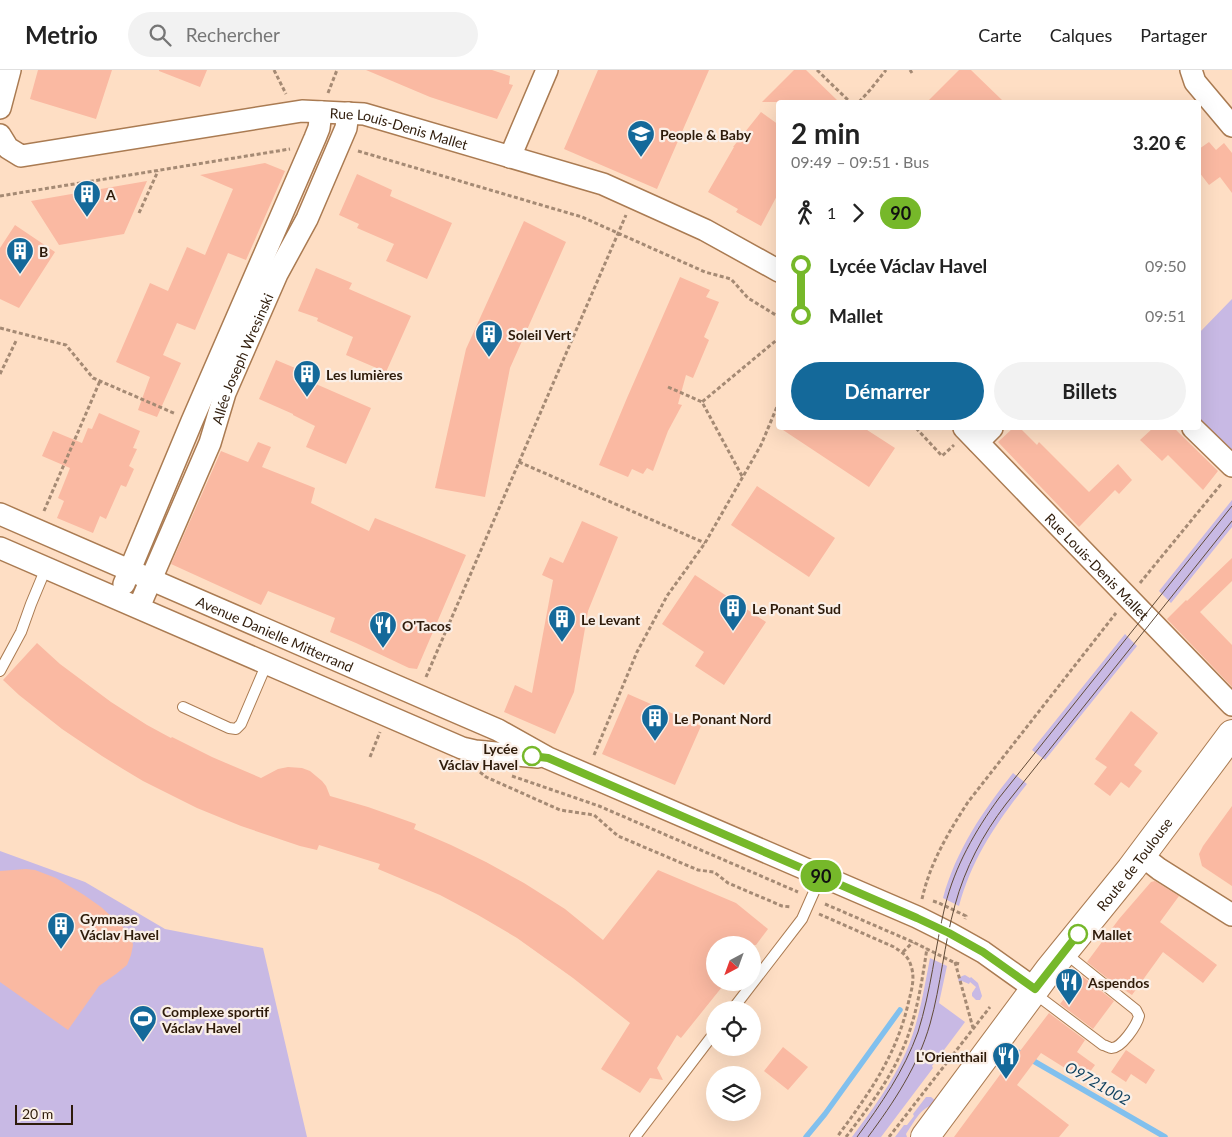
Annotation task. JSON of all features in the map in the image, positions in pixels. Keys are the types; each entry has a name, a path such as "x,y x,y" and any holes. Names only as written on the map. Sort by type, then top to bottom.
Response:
{"main road":[{"name":"Route de Toulouse","path":"925,1137 1034,990 1141,855 1232,734"}],"street":[{"path":"0,108 10,70"},
{"path":"510,157 548,70"},
{"path":"1193,76 1232,126"},
{"name":"Rue Louis-Denis Mallet","path":"3,145 21,156 302,111 364,114 603,184 705,230 776,269"},
{"name":"Allée Joseph Wresinski","path":"118,598 192,421 315,138 319,128 320,112"},
{"name":"Allée Joseph Wresinski","path":"139,607 210,442 225,393 277,274 307,219 346,128 348,114"},
{"path":"1195,430 1229,472"},
{"name":"Rue Louis-Denis Mallet","path":"976,432 1128,598 1232,705"},
{"name":"Avenue Danielle Mitterrand","path":"0,514 498,730 548,758 917,918 960,939 986,948 1034,990"},
{"name":"Avenue Danielle Mitterrand","path":"0,548 462,748 548,758"},
{"path":"1141,855 1158,869 1232,915"}],"lane":[{"path":"0,671 21,632 46,568"},
{"path":"183,707 229,728 236,729 241,724 267,663"},
{"path":"739,1001 802,919 821,876"},
{"path":"1034,990 1103,1045 1110,1048 1118,1046 1123,1041 1138,1021 1139,1016 1136,1010 1064,952"},
{"path":"635,1137 706,1044"}],"path":[{"path":"818,70 848,100"},
{"path":"861,100 886,70"},
{"path":"0,196 291,148 310,136 315,138"},
{"path":"339,145 582,217 705,272 731,279 748,298 776,315"},
{"path":"139,213 158,170"},
{"path":"424,682 634,198"},
{"path":"0,328 66,344 93,378 192,421"},
{"path":"702,402 776,340"},
{"path":"1,371 16,341"},
{"path":"42,515 100,381"},
{"path":"668,387 702,402 743,477"},
{"path":"594,756 637,652 667,596 705,543 743,477 761,445 776,409"},
{"path":"918,430 942,456 976,432"},
{"path":"519,462 705,543"},
{"path":"903,952 913,942 924,889 938,851 968,802 1229,472"},
{"path":"370,757 382,729"},
{"path":"484,769 478,771 486,777 560,810 594,815 618,836 698,870 714,872 728,883 782,906 807,910 829,918 888,943 903,952 911,965 913,976 905,1021 885,1068 837,1137"},
{"path":"504,773 599,806 963,965"},
{"path":"960,939 955,963 973,1029"},
{"path":"846,1137 882,1088 904,1046 920,994 927,948"},
{"path":"889,1137 994,1001"}],"shaded area":[{"path":"1232,299 1232,453 1201,421 1201,331"},
{"path":"1232,500 1232,527 1171,603 1159,591"},
{"path":"1125,634 1137,646 1045,760 1032,750"},
{"path":"1013,773 1027,784 1006,812 978,856 959,906 943,898 955,864 981,817"},
{"name":"Complexe sportif Václav Havel","path":"0,851 85,882 165,929 263,948 307,1137 0,1137"},
{"path":"930,958 947,966 939,1003 965,1022 881,1137 852,1137 888,1085 911,1041"},
{"path":"965,975 978,983 982,996 980,1000 976,1000 972,996 976,987 970,982 969,984 962,981 959,982 958,979"},
{"path":"926,1097 931,1097 936,1101 933,1105 924,1109 917,1117 906,1134 907,1137 895,1137 914,1116 913,1114"}],"building":[{"path":"38,70 112,70 96,119 30,99"},
{"path":"159,70 207,70 200,87"},
{"path":"366,70 492,70 510,76 509,84 513,85 497,119 430,97"},
{"path":"598,70 709,70 657,189 564,149"},
{"path":"794,70 806,70 837,100 776,100 776,102 762,102"},
{"path":"959,70 971,70 1002,100 929,100"},
{"path":"761,112 776,123 776,198 761,226 736,212 738,209 708,192 733,147"},
{"path":"1209,142 1216,150 1224,143 1232,153 1232,193 1220,177 1209,185 1201,175 1201,148"},
{"path":"265,163 285,171 246,260 228,253 195,330 177,323 163,355 181,363 157,417 138,410 150,377 116,362 150,283 168,291 187,247 205,255 233,189 200,175"},
{"path":"357,174 392,190 390,196 452,223 427,279 386,261 394,244 357,228 359,224 339,215"},
{"name":"A","path":"147,181 124,234 59,245 31,201"},
{"name":"Soleil Vert","path":"524,221 566,242 510,368 485,497 435,488 466,349"},
{"name":"B","path":"15,225 55,252 19,308 0,299 0,248"},
{"name":"Les lumières","path":"316,268 352,283 349,289 411,316 386,372 346,355 353,337 317,321 318,318 298,311"},
{"path":"680,277 710,290 706,297 719,302 704,337 709,340 693,378 686,375 678,404 682,405 668,431 653,471 647,468 643,474 632,469 628,477 599,465"},
{"name":"Les lumières","path":"276,360 312,375 309,381 371,408 346,464 306,447 315,426 259,399"},
{"path":"99,413 140,431 133,448 137,449 129,466 134,469 126,487 121,485 106,519 100,516 93,533 57,518 64,501 58,498 70,468 42,456 53,431 82,443 88,428 92,429"},
{"path":"783,430 867,430 895,448 869,487"},
{"path":"1011,430 1022,430 1037,445 1039,442 1089,492 1118,464 1132,480 1119,494 1115,490 1079,527 998,442"},
{"path":"1151,430 1176,430 1218,471 1203,490 1168,455 1162,461 1140,440"},
{"path":"258,442 271,447 262,467 315,488 311,503 369,531 375,518 466,555 417,669 409,668 330,632 335,618 268,591 261,605 171,564 221,451 248,462"},
{"path":"757,486 835,538 809,577 731,525"},
{"name":"Le Levant","path":"582,521 618,537 588,611 574,692 555,734 504,712 515,685 532,693 553,580 542,575 550,557 563,563"},
{"path":"1232,558 1232,581 1200,612 1232,645 1232,687 1167,619"},
{"name":"Le Ponant Sud","path":"695,575 766,622 724,685 695,666 704,652 662,624"},
{"path":"37,643 60,664 111,702 171,738 261,778 278,769 288,767 302,768 310,771 326,786 330,796 416,824 414,829 486,862 524,883 565,909 603,940 658,870 736,903 768,929 761,938 761,936 706,936 706,991 719,991 711,1001 706,1001 706,1007 681,1038 677,1035 657,1068 663,1080 650,1078 640,1093 601,1069 630,1023 573,978 517,938 440,895 378,869 380,864 319,845 317,850 300,846 241,826 197,808 143,781 62,729 3,680"},
{"name":"Le Ponant Nord","path":"628,694 701,726 675,785 602,754"},
{"path":"1131,711 1158,733 1134,765 1142,771 1129,788 1121,782 1110,796 1094,784 1107,767 1095,759"},
{"path":"1232,806 1232,886 1202,866 1199,854"},
{"name":"Gymnase Václav Havel","path":"35,870 56,878 84,895 101,907 123,927 132,940 131,955 127,965 99,986 68,1030 0,982 0,871"},
{"path":"1155,881 1179,896 1160,922 1217,965 1203,983 1163,952 1132,995 1122,990 1087,962 1119,919 1151,882"},
{"path":"1082,976 1114,1001 1093,1029 1060,1004"},
{"path":"1049,1013 1085,1040 1077,1052 1095,1065 1084,1080 1041,1053 1017,1085 1069,1125 1059,1137 954,1137 1002,1072"},
{"path":"783,1047 808,1067 788,1090 764,1071"},
{"path":"1126,1050 1155,1070 1146,1084 1131,1074 1126,1082 1111,1072"}],"waterway":[{"name":"O9721002","path":"806,1137 825,1114 900,1010"},
{"name":"O9721002","path":"1018,1052 1165,1137"}],"tram line":[{"path":"857,1137 899,1074 918,1032 949,891 960,863 974,836 999,798 1232,506"},
{"path":"868,1137 904,1083 925,1039 934,1009 955,905 969,865 982,839 1006,804 1232,521"}],"bus line":[{"name":"90","path":"532,756 548,758 917,918 983,952 1035,989 1078,934"}],"place":[{"name":"People & Baby","path":"641,158"},
{"name":"A","path":"87,218"},
{"name":"B","path":"20,275"},
{"name":"Soleil Vert","path":"489,358"},
{"name":"Les lumières","path":"307,398"},
{"name":"Le Ponant Sud","path":"733,632"},
{"name":"Le Levant","path":"562,643"},
{"name":"O'Tacos","path":"383,649"},
{"name":"Le Ponant Nord","path":"655,742"},
{"name":"Lycée Václav Havel","path":"532,756"},
{"name":"Mallet","path":"1078,934"},
{"name":"Gymnase Václav Havel","path":"61,950"},
{"name":"Aspendos","path":"1069,1006"},
{"name":"Complexe sportif Václav Havel","path":"143,1043"},
{"name":"L'Orienthail","path":"1006,1080"}]}
